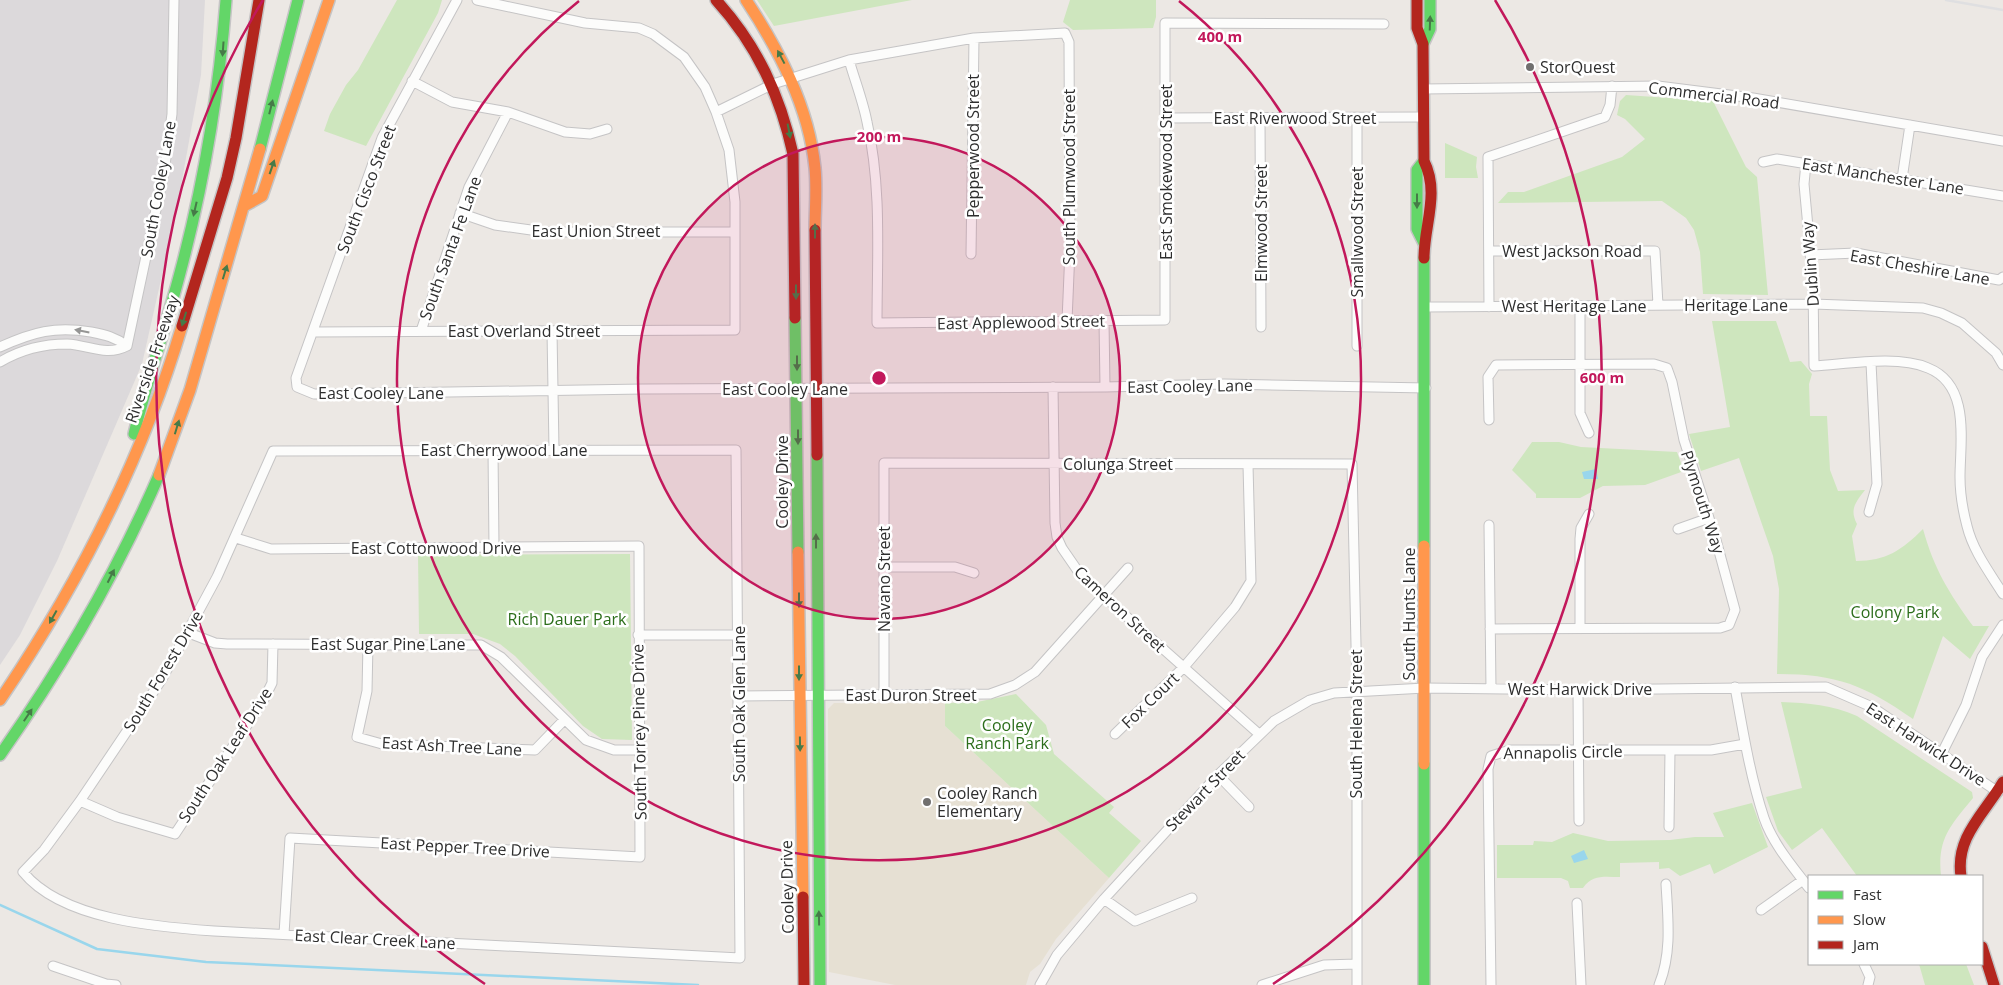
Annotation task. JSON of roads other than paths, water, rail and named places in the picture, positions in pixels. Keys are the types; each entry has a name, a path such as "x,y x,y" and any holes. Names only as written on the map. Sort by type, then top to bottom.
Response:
{"main road":[{"path":"124,481 139,412 180,274 198,195 222,64 226,0"},
{"name":"Riverside Freeway","path":"0,700 37,646 94,544 124,481 171,363 227,178 236,138 259,0"},
{"path":"0,755 69,651 105,588 139,518 174,437 246,205 298,0"},
{"path":"246,205 262,196 329,0"},
{"name":"Cooley Drive","path":"716,0 752,46 773,84 787,121 793,154 804,985"},
{"name":"Cooley Drive","path":"746,0 768,33 792,78 807,121 815,168 820,985"},
{"name":"South Hunts Lane","path":"1417,0 1416,28 1423,44 1424,161 1430,170 1430,230 1424,242 1426,388 1424,985"},
{"name":"South Hunts Lane","path":"1423,44 1430,29 1430,0"},
{"path":"1961,875 1958,856 1966,834 2000,787"},
{"path":"804,945 819,945"},
{"path":"1983,950 1994,985"}],"street":[{"name":"South Cooley Lane","path":"127,346 164,172 172,114 174,0"},
{"name":"South Cisco Street","path":"297,387 296,378 382,138 457,0"},
{"path":"477,0 585,23 639,28 653,34 684,57 705,88 730,150 734,175 734,232"},
{"name":"East Smokewood Street","path":"1165,320 1165,23 1384,24"},
{"name":"South Plumwood Street","path":"974,38 1065,33 1069,42 1070,250 1067,321"},
{"path":"716,112 773,84 849,60 974,38"},
{"name":"Pepperwood Street","path":"971,254 974,38"},
{"name":"East Applewood Street","path":"849,60 868,124 873,157 876,194 877,324 1165,320"},
{"path":"412,81 452,102 508,112 565,132 590,134 607,129"},
{"path":"1424,307 1489,307 1488,157 1604,117 1610,105 1612,86"},
{"name":"Commercial Road","path":"1423,89 1658,86 1709,92 2003,141"},
{"name":"South Santa Fe Lane","path":"421,331 468,188 508,112"},
{"name":"East Riverwood Street","path":"1166,118 1424,117"},
{"name":"Elmwood Street","path":"1260,118 1261,327"},
{"name":"Smallwood Street","path":"1357,118 1357,346"},
{"path":"1902,179 1910,125"},
{"name":"East Manchester Lane","path":"1763,162 1777,159 1806,163 2003,196"},
{"name":"Dublin Way","path":"1806,163 1804,184 1813,304 1814,366 1871,363"},
{"name":"East Union Street","path":"460,213 495,225 545,232 734,232"},
{"name":"East Overland Street","path":"313,332 735,330 734,232"},
{"name":"West Jackson Road","path":"1489,251 1656,251 1658,305"},
{"name":"East Cheshire Lane","path":"1810,255 1856,253 2001,278"},
{"name":"Heritage Lane","path":"1658,305 1813,304 1923,308 1942,313 1962,324 1999,350 2003,365"},
{"name":"West Heritage Lane","path":"1489,307 1658,305"},
{"path":"1580,307 1580,413 1589,432"},
{"path":"1104,321 1105,387"},
{"path":"0,347 24,336 46,330 68,328 116,337 127,346 116,352 68,344 40,346 0,362"},
{"path":"552,331 551,391 554,450"},
{"path":"1869,512 1877,484 1871,363 1899,362 1930,368 1950,386 1960,414 1961,491 1968,529 1979,554 2003,594"},
{"name":"Plymouth Way","path":"1489,420 1488,376 1496,365 1654,364 1666,368 1672,382 1684,440 1709,518 1735,610 1729,625 1720,628 1490,628"},
{"name":"East Cooley Lane","path":"297,387 314,394 797,388 1105,387 1224,384 1426,388"},
{"name":"Cameron Street","path":"1053,387 1053,507 1057,537 1071,563 1103,596 1259,734"},
{"path":"493,450 494,547"},
{"name":"East Cherrywood Lane","path":"273,451 736,450"},
{"name":"South Oak Glen Lane","path":"736,450 740,958"},
{"name":"South Forest Drive","path":"23,872 44,850 80,801 162,679 189,633 236,538 273,451"},
{"name":"Colunga Street","path":"884,463 1352,464"},
{"name":"Navano Street","path":"884,463 884,695"},
{"name":"South Helena Street","path":"1352,464 1357,690 1357,985"},
{"name":"Fox Court","path":"1115,734 1184,667 1236,607 1251,581 1248,465"},
{"path":"1580,627 1580,539 1582,528 1589,514"},
{"path":"1678,529 1709,518"},
{"path":"1489,525 1491,689"},
{"name":"East Cottonwood Drive","path":"236,538 271,549 639,546"},
{"name":"South Torrey Pine Drive","path":"639,546 640,857"},
{"path":"884,566 955,566 974,573"},
{"name":"East Duron Street","path":"739,696 980,696 990,694 1015,685 1035,672 1128,568"},
{"path":"1942,754 1966,705 1982,657 2003,625"},
{"name":"East Sugar Pine Lane","path":"189,633 215,643 481,645 502,657 586,740 614,750 640,750"},
{"path":"638,635 738,635"},
{"name":"South Oak Leaf Drive","path":"80,801 117,817 175,834 263,701 272,683 273,644"},
{"name":"East Ash Tree Lane","path":"368,644 368,691 357,737 382,744 535,750 564,720"},
{"path":"1735,687 1745,744 1764,819 1775,841 1808,887"},
{"name":"West Harwick Drive","path":"1425,688 1578,690 1735,687"},
{"name":"East Harwick Drive","path":"1735,687 1826,687 1872,707 1942,754 2000,787"},
{"name":"Stewart Street","path":"1040,985 1057,956 1104,899 1218,775 1274,721 1310,700 1334,693 1357,690 1425,688"},
{"path":"1578,690 1579,821"},
{"name":"Annapolis Circle","path":"1491,985 1488,761 1491,756 1502,751 1724,749 1745,744"},
{"path":"1669,827 1670,750"},
{"path":"1218,775 1249,807"},
{"name":"East Pepper Tree Drive","path":"284,934 290,838 640,857"},
{"name":"East Clear Creek Lane","path":"23,872 34,885 51,895 89,911 140,925 740,958"},
{"path":"1761,910 1803,880"},
{"path":"1658,985 1667,960 1668,948 1666,884"},
{"path":"1104,899 1135,921 1192,898"},
{"path":"1577,903 1581,985"},
{"path":"1262,985 1315,967 1357,964"},
{"path":"1864,965 1870,977 1868,985"},
{"path":"53,966 106,985 116,985"}],"water":[{"path":"1596,469 1598,479 1584,479 1582,472"},
{"path":"1584,850 1588,859 1574,863 1571,856"}],"waterway":[{"path":"0,905 97,949 206,962 698,985"}],"railway":[{"path":"1946,0 2003,10"}],"place":[{"name":"StorQuest","path":"1530,67"},
{"name":"Cooley Ranch Elementary","path":"927,802"}],"park label":[{"name":"Colony Park","path":"1895,612"},
{"name":"Rich Dauer Park","path":"567,619"},
{"name":"Cooley Ranch Park","path":"1007,734"}]}
